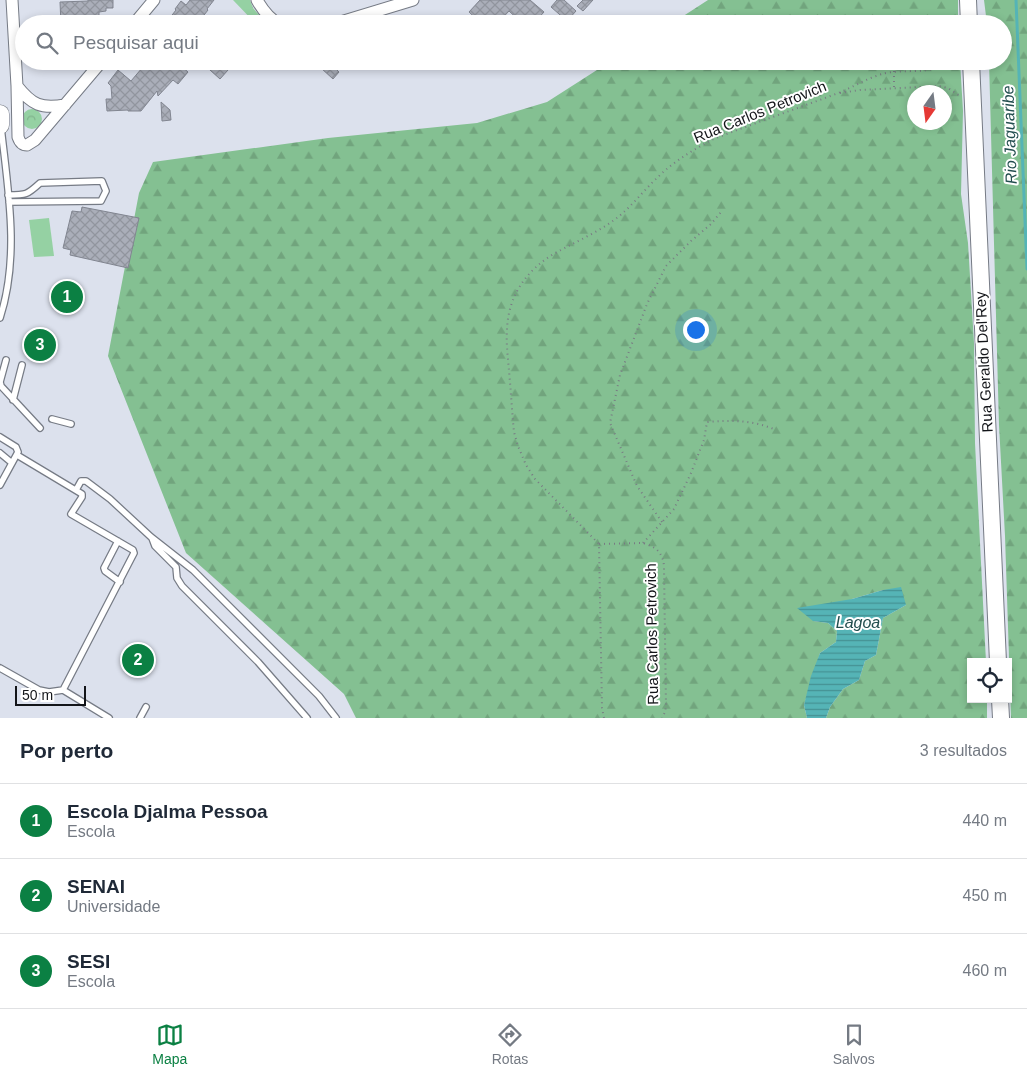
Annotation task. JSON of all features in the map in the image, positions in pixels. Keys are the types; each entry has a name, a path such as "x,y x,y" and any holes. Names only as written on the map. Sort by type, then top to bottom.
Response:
{"main road":[{"path":"968,0 969,15"},
{"name":"Rua Geraldo Del'Rey","path":"971,70 998,658"},
{"path":"0,114 0,126"},
{"path":"1000,703 1001,718"}],"street":[{"path":"12,0 15,52"},
{"path":"142,15 154,0"},
{"path":"257,0 268,15"},
{"path":"364,15 413,0"},
{"path":"16,70 18,137 19,142 23,145 32,144 94,70"},
{"path":"17,86 25,96 35,103 54,107 65,105"}],"lane":[{"path":"0,120 11,227 11,264 0,318"},
{"path":"8,195 26,194 40,183 50,182 102,182 106,191 101,201 9,202"},
{"path":"6,360 0,382 13,400 40,428"},
{"path":"13,400 22,365"},
{"path":"52,419 71,424"},
{"path":"0,485 17,455 18,449 1,439"},
{"path":"0,453 12,463"},
{"path":"17,455 82,494 71,514 133,550 134,553 63,690"},
{"path":"76,490 81,481 86,481 110,499 151,537 193,570 319,696 336,718"},
{"path":"151,537 156,546 176,567 177,578 182,586 258,662 307,718"},
{"path":"118,541 104,568 105,571 120,582"},
{"path":"0,668 39,690 48,692 63,690 109,718"},
{"path":"140,718 146,707"}],"path":[{"name":"Rua Carlos Petrovich","path":"662,718 666,706 664,562 662,556 654,547 643,543 598,544 535,479 526,465 514,432 506,329 509,311 515,294 524,280 537,267 552,256 617,218 631,206 657,177 674,162 693,150 718,137 838,93 866,80 894,71 909,70"},
{"path":"894,71 894,88"},
{"name":"Rua Carlos Petrovich","path":"838,93 938,86 948,88 956,93 964,100 973,114"},
{"path":"662,522 637,486 610,423 620,375 647,304 666,266 691,240 711,224 721,212"},
{"path":"643,543 674,509 704,440 707,422 738,420 764,425 776,430"},
{"path":"598,544 602,708 604,718"}],"green space":[{"path":"233,0 250,0 253,8 259,15 247,15"},
{"path":"708,0 958,0 958,15 685,15"},
{"path":"984,0 1027,0 1027,718 1011,718 1012,658 1009,658 999,425 989,70 1012,70 1012,15 986,15"},
{"path":"597,70 961,70 963,111 961,194 968,243 974,343 975,443 986,658 967,658 967,703 987,703 987,718 826,718 830,707 843,689 859,680 865,661 876,655 883,618 906,605 883,590 852,599 813,621 828,623 837,631 836,642 820,653 804,705 807,718 356,718 344,694 186,553 108,356 139,193 153,162 328,138 477,123 547,102"},
{"path":"32,109 39,112 42,119 39,126 32,129 25,126 22,119 25,112"},
{"path":"49,218 54,256 34,257 29,220"}],"water":[{"name":"Lagoa","path":"901,587 906,605 883,618 876,655 865,661 859,680 843,689 830,707 826,718 807,718 804,705 811,676 820,653 836,642 837,631 828,623 813,621 797,608 852,599"}],"building":[{"path":"113,0 113,8 106,8 106,11 99,12 99,15 61,15 60,2"},
{"path":"190,0 214,0 204,15 172,15 181,1 186,5"},
{"path":"480,0 530,0 544,12 541,15 513,15 509,11 505,15 472,15 469,12"},
{"path":"557,0 564,0 576,11 572,15 560,15 551,7"},
{"path":"583,0 593,0 583,11 577,6"},
{"path":"118,70 131,81 140,70 186,70 188,72 178,84 173,80 158,96 157,91 141,111 107,111 106,99 112,99 111,86 108,83"},
{"path":"210,70 228,70 220,79"},
{"path":"323,70 337,70 339,72 333,79"},
{"path":"161,102 170,110 171,120 162,121"},
{"path":"82,207 139,218 128,268 70,255 71,250 63,248 72,211 81,212"}],"waterway":[{"name":"Rio Jaguaribe","path":"1016,0 1027,269"}],"place":[{"name":"Escola Djalma Pessoa","path":"67,297"},
{"name":"SESI","path":"40,345"},
{"name":"SENAI","path":"138,660"}]}
